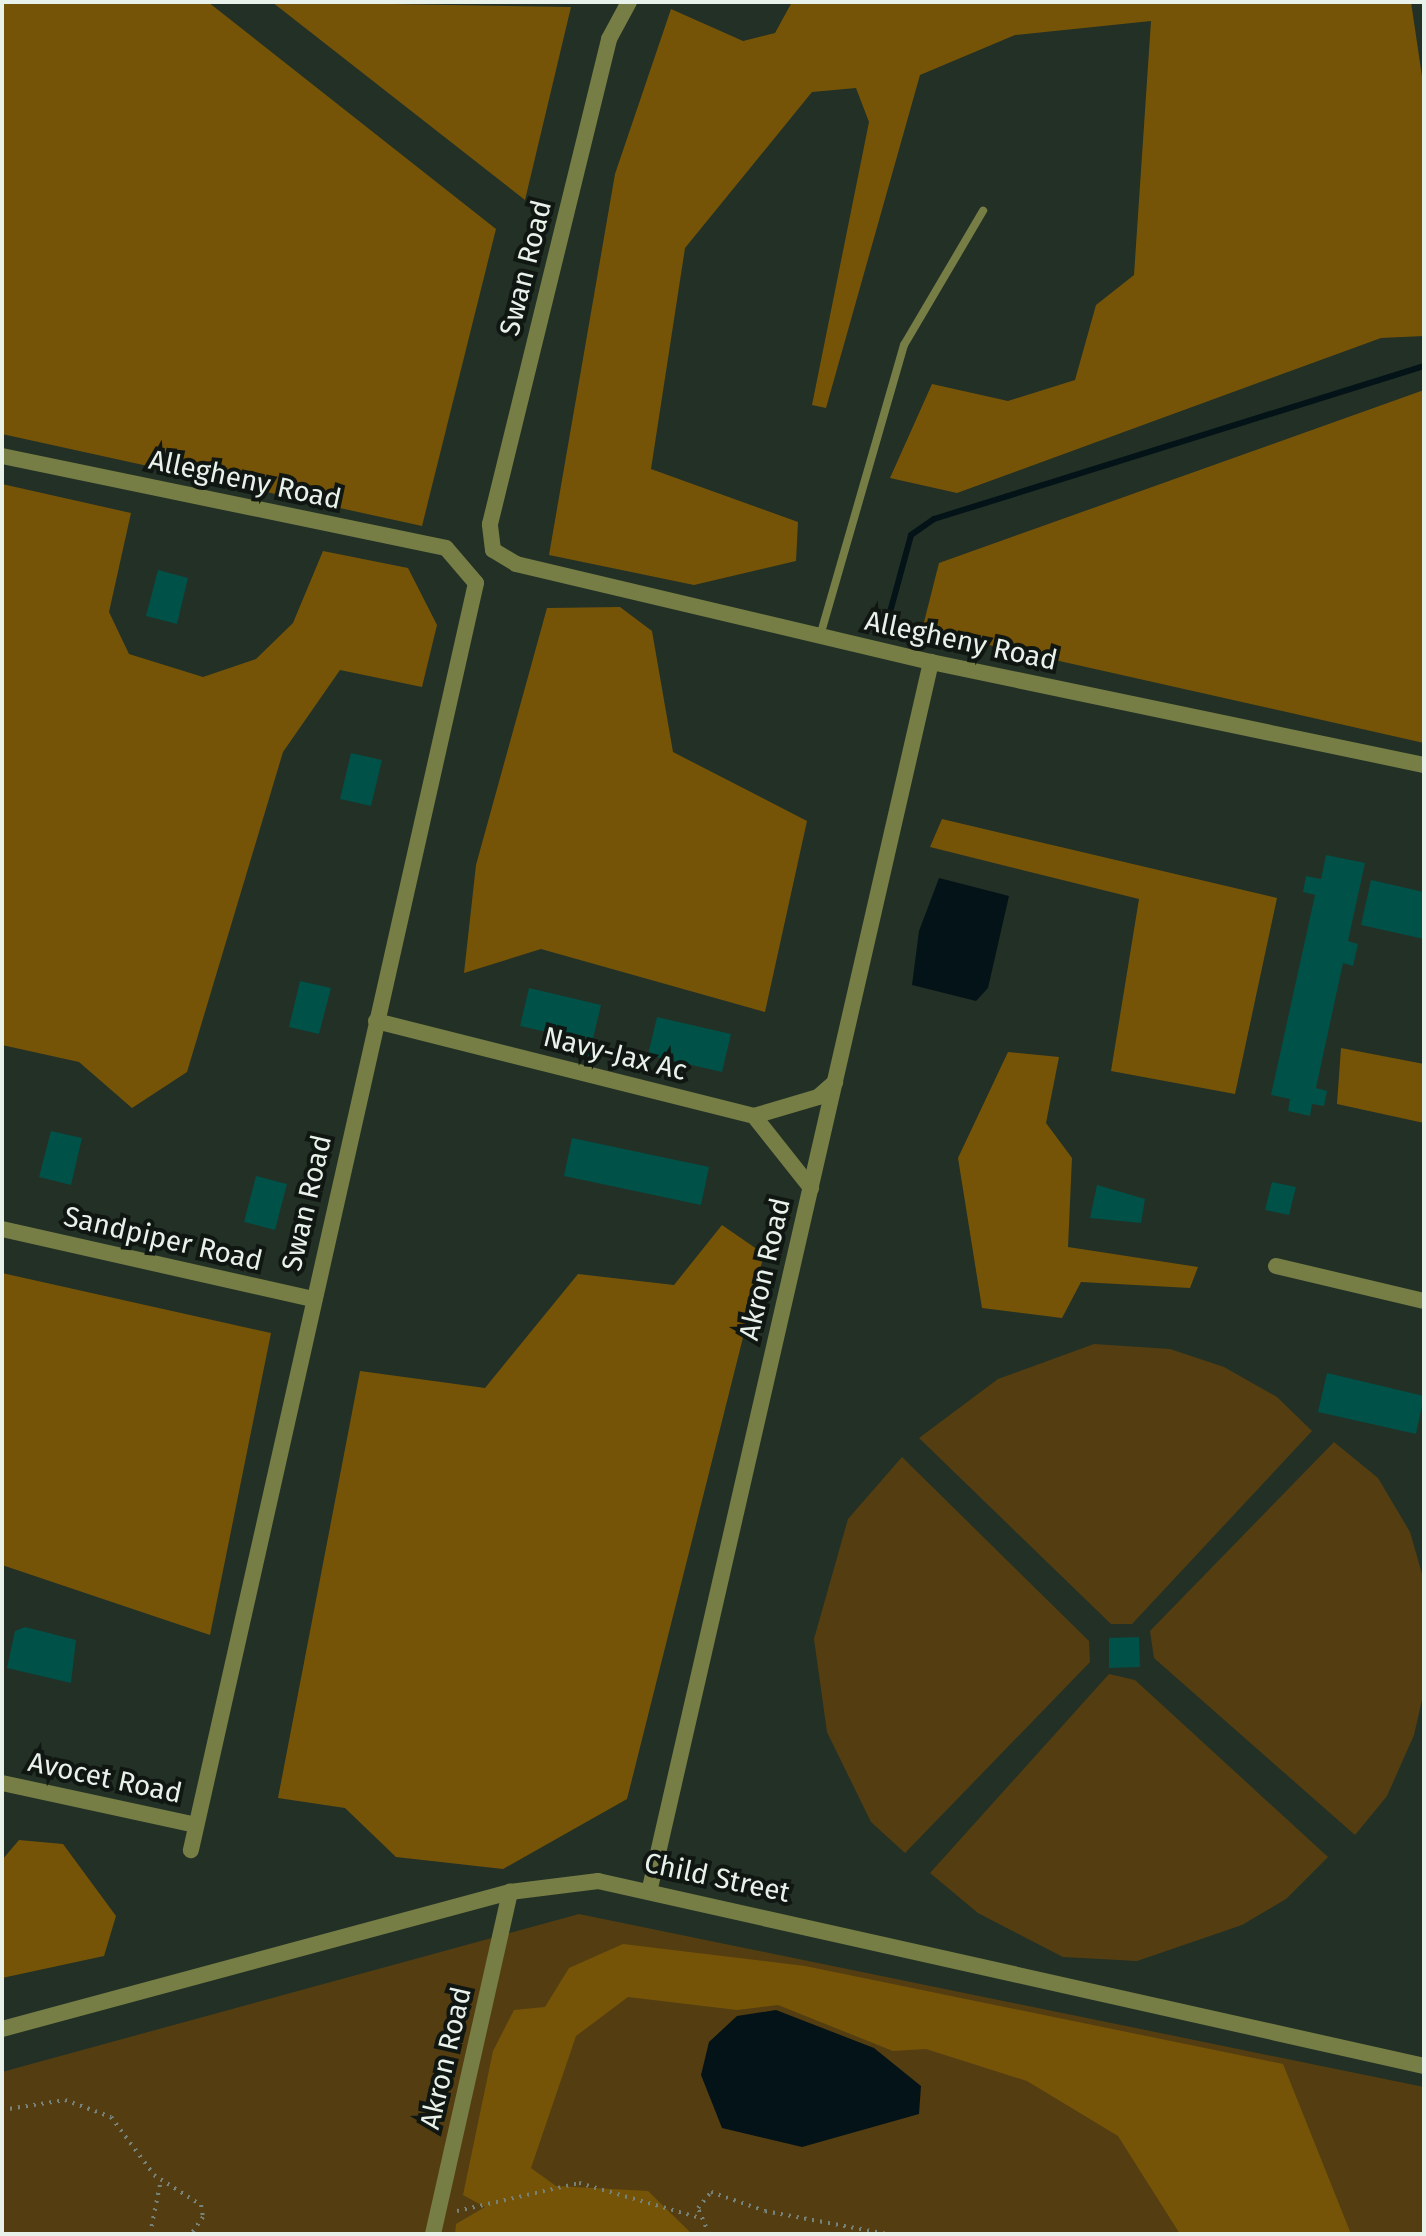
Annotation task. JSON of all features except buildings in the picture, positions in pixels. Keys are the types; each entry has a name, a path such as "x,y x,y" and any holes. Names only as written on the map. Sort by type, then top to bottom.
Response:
{"street":[{"name":"Swan Road","path":"493,550 490,524 598,84 629,2"},
{"name":"Allegheny Road","path":"2,456 446,548 470,570"},
{"name":"Allegheny Road","path":"493,550 516,564 931,662 1424,765"},
{"name":"Swan Road","path":"191,1850 312,1299 476,597 470,570"},
{"name":"Akron Road","path":"650,1888 931,662"},
{"name":"Navy-Jax Ac","path":"376,1021 754,1116"},
{"path":"811,1188 754,1116 818,1097 835,1082"},
{"name":"Sandpiper Road","path":"2,1229 312,1299"},
{"path":"1276,1266 1424,1301"},
{"name":"Avocet Road","path":"2,1783 196,1825"},
{"name":"Child Street","path":"2,2029 557,1882 650,1888 1424,2066"},
{"name":"Akron Road","path":"433,2234 510,1892"}],"lane":[{"path":"820,636 904,345 983,211"}],"path":[{"path":"2,2110 65,2100 91,2105 126,2129 161,2180 201,2205 203,2217 191,2234"},
{"path":"150,2234 161,2180"},
{"path":"454,2212 579,2183 700,2218"},
{"path":"709,2234 700,2218 701,2199 711,2192 765,2211 887,2234"}],"shaded area":[{"path":"2,2 208,2 496,229 422,526 2,434"},
{"path":"272,2 571,7 525,200"},
{"path":"792,2 1411,2 1424,90 1424,336 1381,338 957,493 890,478 932,384 1008,401 1075,380 1096,305 1134,275 1151,21 1015,35 920,75 826,408 812,405 869,122 856,88 812,92 685,248 651,469 798,522 796,561 694,585 549,555 615,174 671,9 743,41 775,33"},
{"path":"1424,390 1424,743 922,630 939,563"},
{"path":"2,484 131,513 109,612 129,654 203,677 256,659 293,623 323,551 408,568 437,625 422,687 340,670 283,752 187,1072 132,1108 79,1062 2,1045"},
{"path":"620,607 652,631 673,752 807,821 765,1012 541,949 464,973 476,865 547,608"},
{"path":"942,819 1277,898 1235,1094 1111,1071 1139,899 930,847"},
{"path":"939,878 1009,896 988,988 976,1001 912,985 919,931"},
{"path":"1341,1048 1424,1064 1424,1123 1337,1104"},
{"path":"1008,1052 1059,1057 1046,1123 1072,1158 1068,1247 1198,1267 1190,1288 1081,1282 1062,1318 982,1308 958,1158"},
{"path":"722,1225 764,1254 627,1799 503,1869 396,1857 345,1808 278,1798 360,1371 485,1388 578,1274 674,1285"},
{"path":"2,1273 271,1333 210,1635 2,1565"},
{"path":"1094,1344 1170,1349 1224,1367 1277,1397 1312,1431 1132,1624 1111,1624 919,1438 998,1379"},
{"path":"1334,1442 1378,1478 1410,1532 1424,1581 1424,1691 1414,1735 1387,1796 1355,1835 1154,1658 1150,1631"},
{"path":"902,1457 1089,1641 1090,1662 905,1853 871,1822 827,1732 814,1639 848,1519"},
{"path":"1109,1674 1135,1680 1328,1857 1286,1899 1242,1925 1137,1961 1063,1957 978,1913 930,1873"},
{"path":"19,1840 63,1844 116,1916 104,1956 2,1978 2,1860"},
{"path":"579,1914 1424,2087 1424,2234 2,2234 2,2072"},
{"path":"623,1944 805,1966 1283,2064 1351,2234 1180,2234 1118,2136 1027,2081 926,2049 893,2051 778,2005 737,2010 628,1997 576,2036 531,2168 556,2186 648,2191 692,2234 455,2234 456,2224 485,2207 463,2195 493,2051 514,2010 545,2007 569,1968"},
{"path":"776,2010 874,2048 921,2086 919,2114 802,2147 722,2128 701,2075 709,2042 737,2016"}],"waterway":[{"path":"887,623 911,535 934,519 1424,366"}]}
